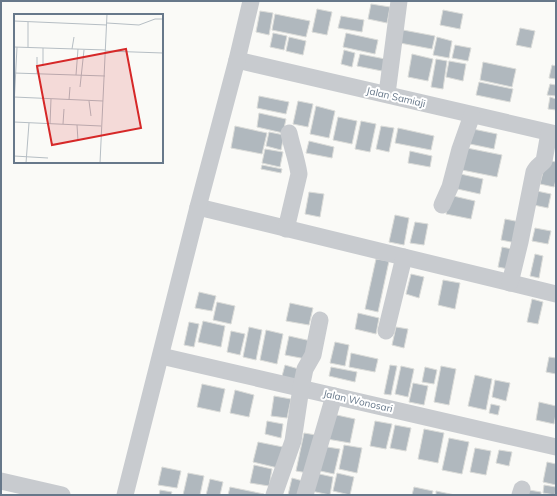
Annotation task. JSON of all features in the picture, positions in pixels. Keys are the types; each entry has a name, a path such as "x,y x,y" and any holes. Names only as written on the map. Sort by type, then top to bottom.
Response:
{"street":[{"path":"125,495 251,1"},
{"path":"387,94 400,1"},
{"name":"Jalan Samiaji","path":"237,60 553,134"},
{"path":"442,205 450,187 460,149 472,115"},
{"path":"286,229 299,174 289,133"},
{"path":"510,283 534,172 536,168 544,161 553,134"},
{"path":"198,207 556,294"},
{"path":"386,331 404,257"},
{"path":"274,495 293,441 305,369 313,355 320,320"},
{"name":"Jalan Wonosari","path":"161,356 556,447"},
{"path":"305,495 334,396"},
{"path":"1,481 62,495"}],"building":[{"path":"371,4 390,7 387,23 368,19"},
{"path":"317,9 332,12 327,35 312,32"},
{"path":"443,10 463,14 460,29 440,25"},
{"path":"260,11 273,13 269,35 256,32"},
{"path":"275,14 310,21 306,37 272,30"},
{"path":"341,16 364,20 362,32 338,28"},
{"path":"520,28 535,31 531,48 516,45"},
{"path":"403,30 435,36 432,49 400,43"},
{"path":"273,33 287,36 284,50 270,47"},
{"path":"346,33 378,40 375,54 343,47"},
{"path":"289,37 306,41 303,55 286,51"},
{"path":"437,37 452,41 449,58 433,55"},
{"path":"455,45 471,48 468,61 452,58"},
{"path":"344,50 355,53 352,67 341,64"},
{"path":"360,54 385,59 382,71 357,66"},
{"path":"412,54 433,59 428,81 408,77"},
{"path":"436,59 447,61 443,89 431,87"},
{"path":"449,61 466,64 463,81 446,77"},
{"path":"483,62 516,69 512,87 480,80"},
{"path":"552,65 556,66 556,79 549,78"},
{"path":"479,82 513,89 510,102 476,95"},
{"path":"550,84 556,85 556,96 547,95"},
{"path":"259,96 289,102 286,114 257,108"},
{"path":"550,97 556,99 556,110 548,109"},
{"path":"298,101 313,104 308,127 293,124"},
{"path":"316,106 335,111 329,138 310,134"},
{"path":"259,113 286,119 283,133 257,127"},
{"path":"338,117 357,121 352,144 333,140"},
{"path":"361,121 376,124 370,152 355,149"},
{"path":"235,126 267,133 262,154 231,148"},
{"path":"381,126 394,128 389,152 376,149"},
{"path":"398,128 434,136 431,150 395,143"},
{"path":"473,129 497,134 494,149 470,144"},
{"path":"269,132 284,135 281,150 266,146"},
{"path":"309,141 334,147 332,158 306,153"},
{"path":"462,147 502,155 497,177 457,169"},
{"path":"265,149 283,152 280,167 262,163"},
{"path":"410,151 432,156 430,167 408,163"},
{"path":"546,160 556,162 556,180 554,187 540,184"},
{"path":"262,165 282,169 281,173 261,169"},
{"path":"456,173 483,179 480,194 453,188"},
{"path":"532,190 551,194 548,208 529,204"},
{"path":"309,192 324,194 320,217 305,214"},
{"path":"449,195 475,201 471,219 446,214"},
{"path":"395,215 409,218 404,245 389,242"},
{"path":"505,219 520,222 516,243 501,240"},
{"path":"415,222 428,224 424,245 410,243"},
{"path":"535,228 551,231 548,244 532,241"},
{"path":"502,247 512,249 508,269 498,267"},
{"path":"535,254 543,256 539,278 530,276"},
{"path":"376,259 389,261 378,312 365,309"},
{"path":"411,274 424,277 419,298 406,294"},
{"path":"443,280 460,283 455,309 438,305"},
{"path":"199,292 216,296 212,311 195,308"},
{"path":"532,299 543,302 538,324 527,322"},
{"path":"217,302 235,306 231,324 213,320"},
{"path":"290,303 313,308 309,325 286,321"},
{"path":"358,313 379,318 376,334 355,329"},
{"path":"203,321 225,326 221,347 198,342"},
{"path":"189,322 199,324 194,347 184,345"},
{"path":"249,327 262,330 256,360 243,357"},
{"path":"396,327 408,329 404,348 392,345"},
{"path":"266,330 283,334 277,364 260,360"},
{"path":"231,331 245,334 240,355 227,352"},
{"path":"289,336 311,341 306,359 285,355"},
{"path":"335,342 349,345 345,366 330,363"},
{"path":"351,353 378,359 375,372 349,367"},
{"path":"549,357 556,358 556,374 546,372"},
{"path":"285,365 302,370 298,384 281,380"},
{"path":"390,365 397,366 391,395 384,394"},
{"path":"401,366 414,369 408,397 395,394"},
{"path":"441,366 456,369 449,405 434,402"},
{"path":"331,367 357,372 355,382 329,376"},
{"path":"425,367 437,370 434,384 422,382"},
{"path":"475,375 492,379 486,410 468,406"},
{"path":"495,380 510,383 506,401 492,397"},
{"path":"413,383 428,386 424,405 409,402"},
{"path":"202,384 225,389 220,412 197,407"},
{"path":"235,390 254,395 249,417 230,413"},
{"path":"274,396 291,399 287,418 271,416"},
{"path":"539,402 556,406 554,424 536,420"},
{"path":"491,404 500,406 498,415 489,413"},
{"path":"332,414 355,419 350,443 327,439"},
{"path":"267,421 283,424 281,438 265,434"},
{"path":"375,421 392,424 386,449 370,446"},
{"path":"395,425 411,428 406,451 390,448"},
{"path":"424,429 444,433 438,463 418,459"},
{"path":"304,433 316,435 308,473 296,471"},
{"path":"449,438 469,442 462,474 442,470"},
{"path":"258,442 283,447 278,468 253,462"},
{"path":"344,445 362,448 357,473 339,469"},
{"path":"321,446 340,449 334,474 316,470"},
{"path":"475,448 491,451 486,475 470,472"},
{"path":"499,450 512,452 509,466 496,463"},
{"path":"547,462 556,464 556,485 543,482"},
{"path":"254,465 272,469 269,486 250,483"},
{"path":"162,467 181,471 177,488 158,485"},
{"path":"188,473 204,476 200,495 183,495"},
{"path":"315,473 333,477 330,495 311,491"},
{"path":"337,473 354,477 350,495 333,491"},
{"path":"292,478 303,481 299,495 288,495"},
{"path":"210,479 223,482 220,495 206,495"},
{"path":"544,485 556,487 555,495 543,493"},
{"path":"230,487 264,494 228,495"},
{"path":"414,487 433,491 432,495 412,495"},
{"path":"523,489 541,492 541,495 522,495"},
{"path":"160,490 172,492 171,495 159,495"},
{"path":"436,491 455,495 436,495"}]}
